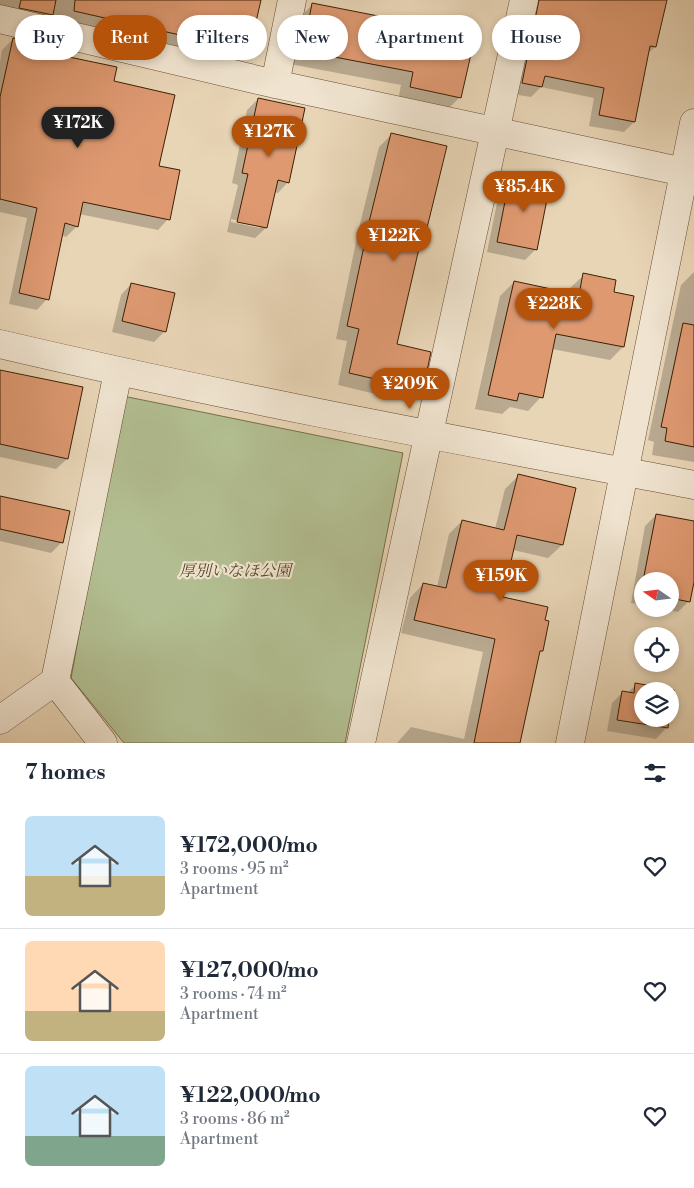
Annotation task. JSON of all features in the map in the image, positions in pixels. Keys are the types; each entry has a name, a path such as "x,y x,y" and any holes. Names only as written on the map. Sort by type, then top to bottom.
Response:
{"street":[{"path":"275,84 292,0"},
{"path":"361,743 427,435 496,133 524,0"},
{"path":"0,19 275,84 684,172"},
{"path":"570,743 694,123"},
{"path":"0,344 118,372 427,435 694,485"},
{"path":"0,720 55,681 118,372"},
{"path":"55,681 103,743"}],"green space":[{"name":"厚別いなほ公園","path":"123,396 403,453 345,743 124,743 71,678"}],"building":[{"path":"21,0 56,0 53,15 19,8"},
{"path":"75,0 261,0 258,15 177,15 177,34 167,32 167,15 93,15 74,11"},
{"path":"539,0 667,0 656,47 650,46 635,122 599,115 604,88 545,76 542,87 522,83 527,60 580,60 580,15 536,15"},
{"path":"312,3 373,15 358,15 358,60 470,60 461,98 410,87 413,72 348,60 348,15 310,15"},
{"path":"13,38 15,38 15,60 83,60 117,67 114,81 175,95 159,166 180,170 170,220 83,202 78,227 65,223 49,300 19,293 37,208 0,199 0,97"},
{"path":"258,98 305,108 289,183 278,180 267,228 237,222 248,174 242,173"},
{"path":"391,133 447,146 426,232 423,231 397,344 431,352 423,390 349,373 359,329 347,326 370,218"},
{"path":"510,176 550,184 537,250 497,242"},
{"path":"583,273 616,280 614,292 634,296 624,347 556,334 543,398 519,393 517,401 488,395 514,281 579,295"},
{"path":"131,283 175,293 166,332 122,321"},
{"path":"683,323 694,325 694,447 665,441 667,428 661,427"},
{"path":"0,370 83,387 68,459 0,444"},
{"path":"518,474 576,488 563,545 517,535 503,597 548,607 545,620 549,621 543,651 540,651 520,743 474,743 495,639 414,620 423,583 446,588 462,520 504,530"},
{"path":"0,496 70,511 63,543 0,529"},
{"path":"656,514 694,521 694,582 690,602 679,600 679,572 645,572"},
{"path":"622,691 634,693 634,723 617,720"}]}
